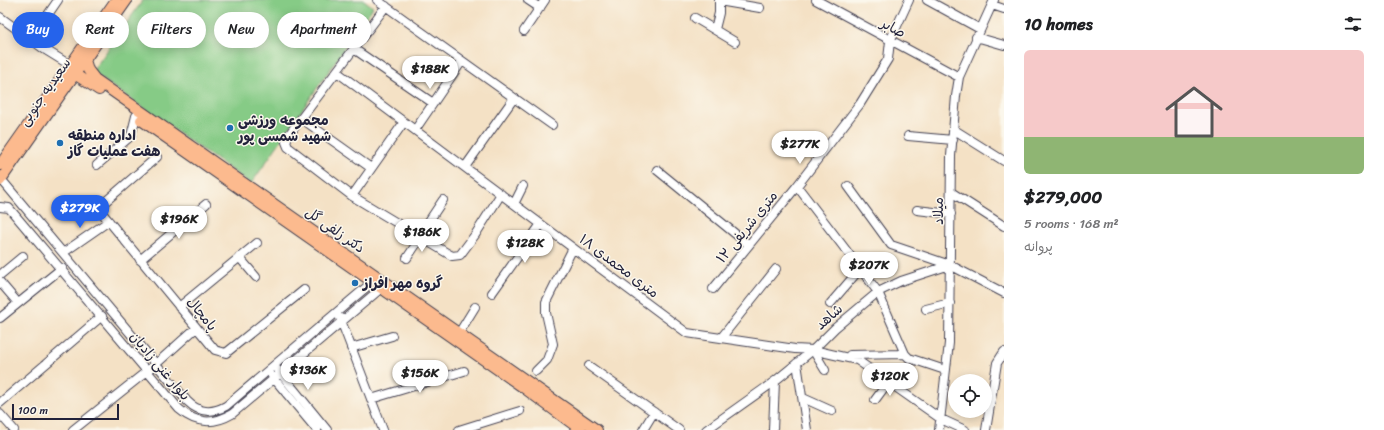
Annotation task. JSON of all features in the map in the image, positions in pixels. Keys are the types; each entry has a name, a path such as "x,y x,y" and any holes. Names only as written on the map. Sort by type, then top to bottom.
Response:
{"main road":[{"name":"سعیدیه جنوبی","path":"0,180 116,0"},
{"name":"سعیدیه جنوبی","path":"0,164 71,69 85,60 128,0"},
{"name":"دکتر زلفی گل","path":"85,60 88,70 95,80 372,283"},
{"name":"دکتر زلفی گل","path":"71,69 372,283 384,286 459,333 597,430"},
{"name":"دکتر زلفی گل","path":"384,286 581,430"}],"street":[{"path":"50,12 58,0"},
{"path":"377,0 552,125"},
{"path":"528,0 540,8"},
{"path":"524,31 545,0"},
{"path":"714,29 720,13 719,0 760,8"},
{"name":"صابر","path":"816,0 959,77"},
{"name":"۱۲ متری شریفی","path":"714,289 797,186 860,104 888,59 890,41 910,0"},
{"path":"927,0 980,29"},
{"path":"993,3 1004,8"},
{"name":"میلاد","path":"939,430 949,343 952,140 959,77 976,37 993,3"},
{"path":"386,6 288,136 286,142 288,148 352,196 452,256 460,255 475,235 501,194"},
{"path":"0,17 71,69"},
{"path":"695,18 735,42"},
{"path":"976,37 1004,46"},
{"path":"354,49 433,103"},
{"path":"415,130 462,61"},
{"name":"۱۸ متری محمدی","path":"337,72 687,333 813,350 840,356"},
{"path":"465,167 514,98"},
{"path":"97,164 131,136 136,116"},
{"path":"302,119 371,168"},
{"path":"352,196 404,122"},
{"path":"953,129 1004,161"},
{"path":"908,136 952,140"},
{"name":"پامچال","path":"158,157 98,208 215,350 226,353 304,290"},
{"path":"656,170 749,245"},
{"name":"بلوار غنی زادیان","path":"0,180 193,407 210,412 226,406 372,283"},
{"path":"514,204 523,186"},
{"path":"797,186 878,292 905,354 909,358 945,370"},
{"path":"848,186 891,245 950,265 1004,293"},
{"path":"951,192 1004,226"},
{"path":"0,207 9,208 9,202 11,200 17,200"},
{"path":"407,258 443,200"},
{"path":"140,260 206,204"},
{"name":"بلوار غنی زادیان","path":"9,208 62,268 147,371 187,416 198,421 210,422 222,420 232,414 384,286"},
{"path":"917,210 951,214"},
{"path":"63,253 109,221"},
{"path":"492,293 541,224"},
{"path":"179,307 257,243"},
{"path":"536,371 547,360 553,344 546,313 546,302 573,248"},
{"path":"1,271 23,256"},
{"path":"239,257 256,277"},
{"name":"شاهد","path":"706,430 775,381 813,350 835,328 878,292 901,281 950,265"},
{"path":"0,318 62,268"},
{"path":"721,338 776,269"},
{"path":"830,304 860,269"},
{"path":"0,282 18,303"},
{"path":"372,283 372,297"},
{"path":"926,309 950,303"},
{"path":"459,333 475,307"},
{"path":"338,312 383,430"},
{"path":"0,403 102,316"},
{"path":"73,430 156,364 196,328"},
{"path":"351,348 392,336"},
{"path":"813,350 825,370"},
{"path":"986,430 1000,363 1004,352"},
{"path":"840,356 905,354"},
{"path":"840,356 860,361 940,419 965,430"},
{"path":"797,363 807,430"},
{"path":"274,365 278,376 317,430"},
{"path":"589,366 679,430"},
{"path":"267,371 278,376 326,430"},
{"path":"371,398 464,371"},
{"path":"773,430 775,381"},
{"path":"875,400 888,381"},
{"path":"803,398 832,411"},
{"path":"459,430 520,411"},
{"path":"643,430 654,412"},
{"path":"0,414 12,430"}],"green space":[{"name":"مجموعه ورزشی شهید شمسی پور","path":"143,0 364,0 373,7 370,12 277,12 277,48 345,48 251,184 92,72 109,48 129,48 129,20"}],"place":[{"name":"مجموعه ورزشی شهید شمسی پور","path":"230,128"},
{"name":"اداره منطقه هفت عملیات گاز","path":"60,143"},
{"name":"گروه مهر افراز","path":"355,283"}]}
